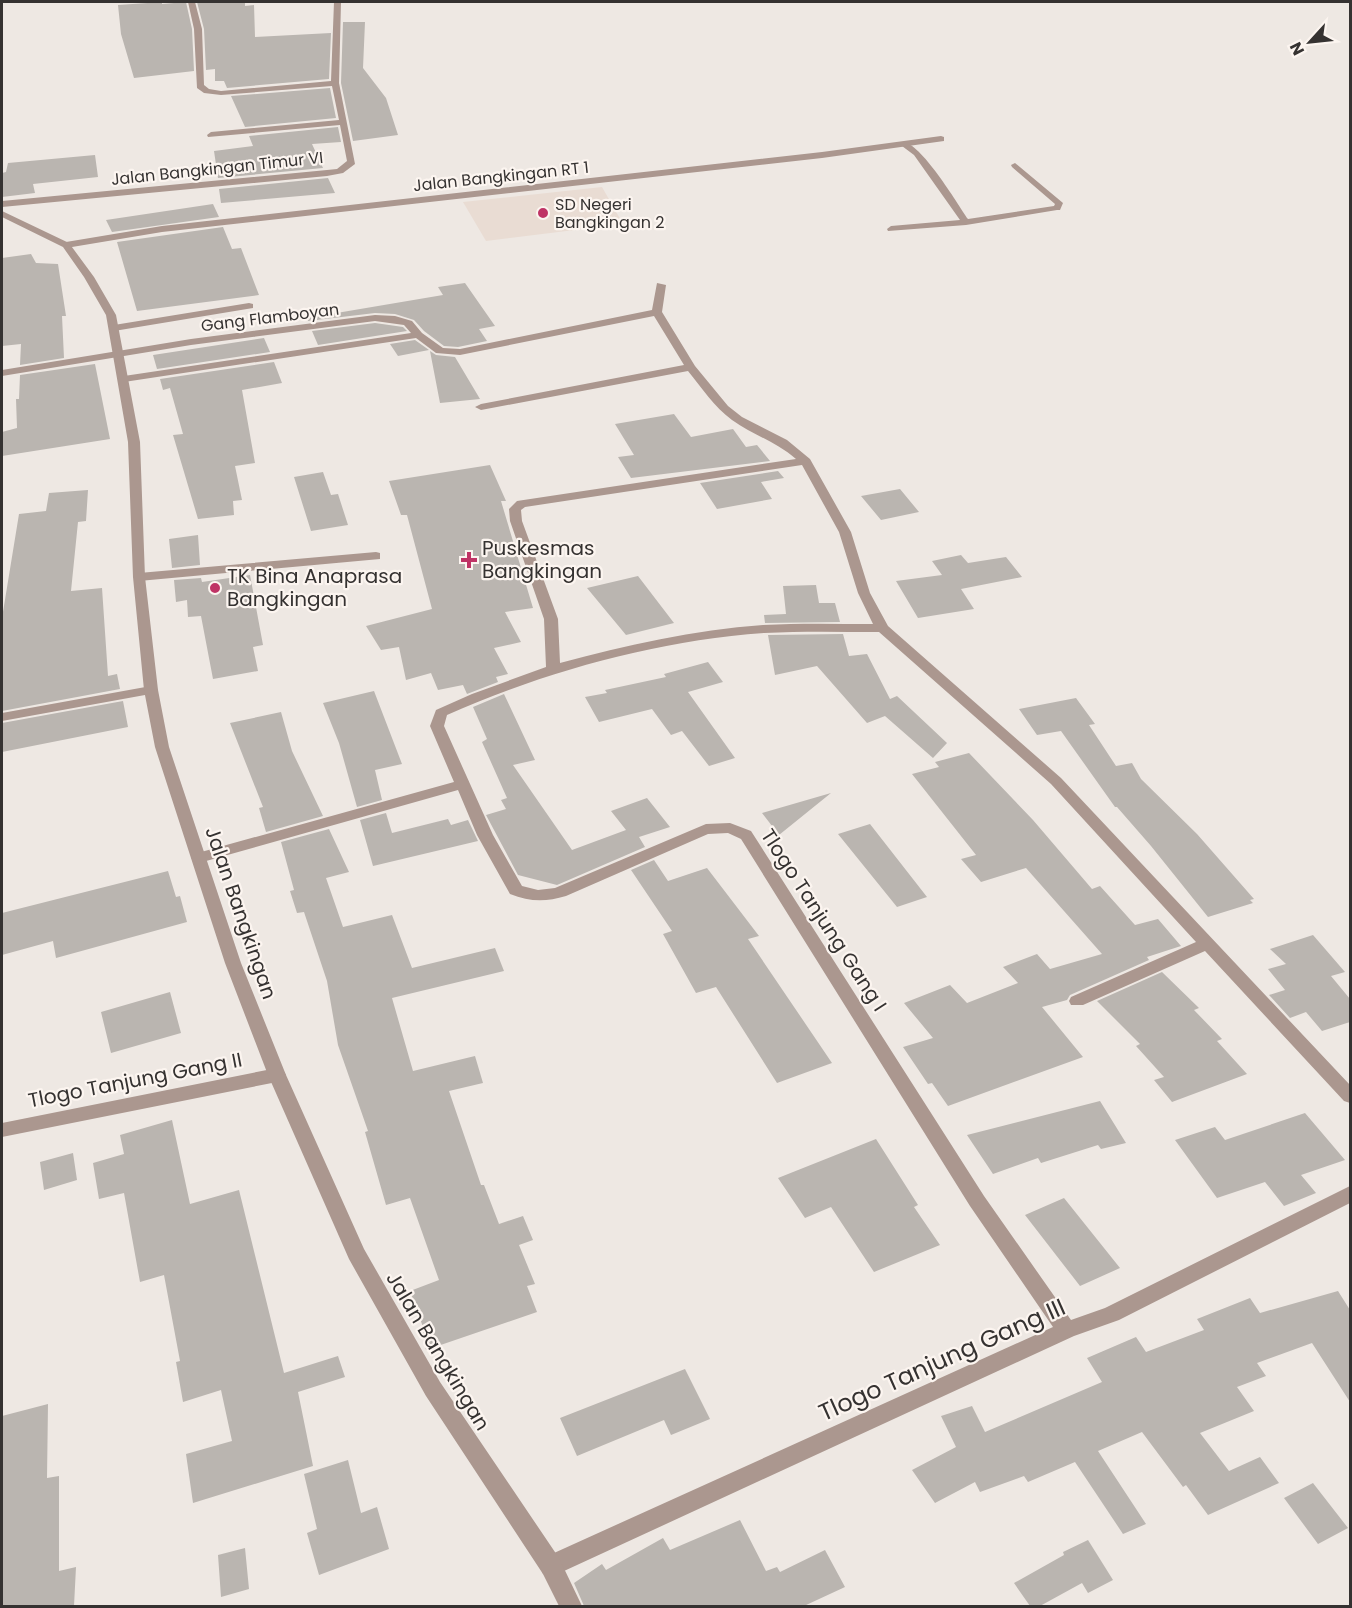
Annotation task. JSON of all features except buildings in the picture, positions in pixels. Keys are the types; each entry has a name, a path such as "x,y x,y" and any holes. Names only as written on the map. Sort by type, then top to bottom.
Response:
{"street":[{"path":"191,2 198,29 200,86 207,91 221,93 335,83"},
{"name":"Jalan Bangkingan Timur VI","path":"2,204 340,171 352,162 335,83 338,2"},
{"path":"211,135 344,122"},
{"name":"Jalan Bangkingan RT 1","path":"66,245 162,230 941,139"},
{"name":"Jalan Bangkingan","path":"2,214 66,245 89,277 111,315 120,353 134,442 139,577 151,690 162,747 233,963 277,1075 356,1253 433,1389 551,1566 571,1606"},
{"path":"662,285 657,312 691,366 724,408 738,420 783,442 806,461 845,532 864,593 882,628 1056,781 1350,1096"},
{"path":"114,328 249,306"},
{"name":"Gang Flamboyan","path":"2,373 120,353 375,318 395,319 408,323 418,335 440,351 460,352 657,312"},
{"path":"124,379 418,335"},
{"path":"481,407 691,366"},
{"path":"806,461 521,504 516,509 516,521 551,619 553,668 640,649 745,631 882,628"},
{"path":"139,577 376,556"},
{"name":"Tlogo Tanjung Gang I","path":"553,668 441,713 437,726 485,835 516,890 537,896 560,892 706,829 730,828 746,835 977,1201 1067,1330"},
{"path":"2,717 151,690"},
{"path":"199,858 463,784"},
{"path":"1077,1001 1209,943"},
{"name":"Tlogo Tanjung Gang II","path":"2,1130 277,1075"},
{"name":"Tlogo Tanjung Gang III","path":"551,1566 1067,1330 1113,1314 1350,1194"}],"lane":[{"path":"905,144 917,153 966,222"},
{"path":"891,229 966,222 1057,208 1059,203 1015,165"}],"shaded area":[{"name":"SD Negeri Bangkingan 2","path":"602,187 623,224 486,241 463,202"}],"place":[{"name":"SD Negeri Bangkingan 2","path":"543,213"},
{"name":"Puskesmas Bangkingan","path":"469,560"},
{"name":"TK Bina Anaprasa Bangkingan","path":"215,588"}]}
